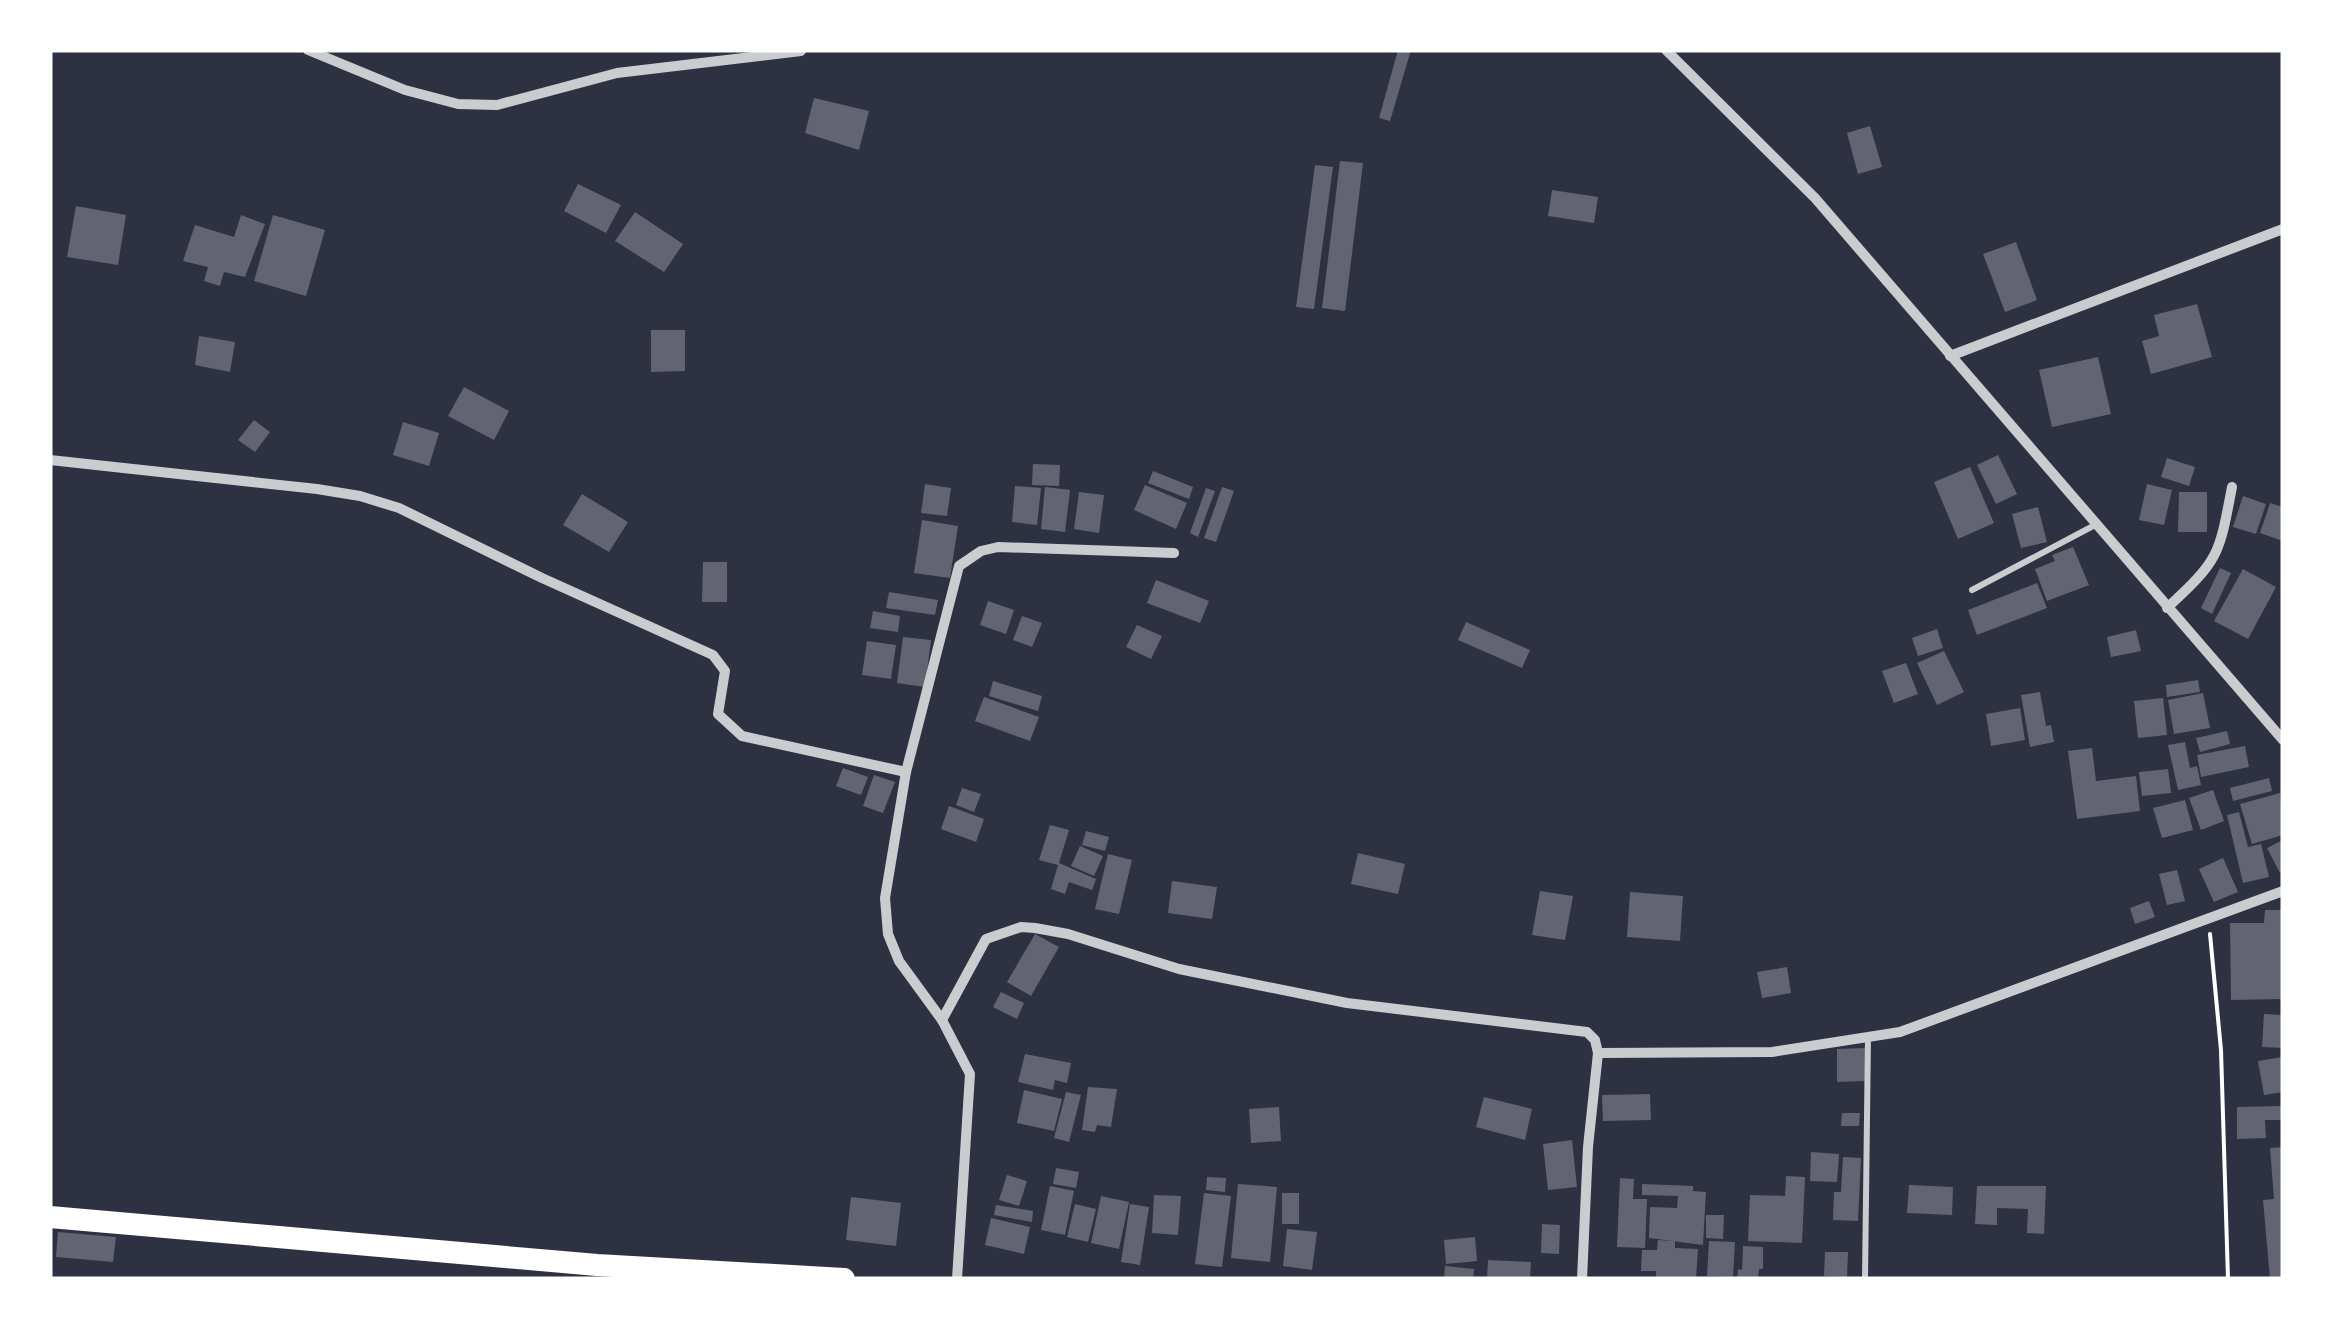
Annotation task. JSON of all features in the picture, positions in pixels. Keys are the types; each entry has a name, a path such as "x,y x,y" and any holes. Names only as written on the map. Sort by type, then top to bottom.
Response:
{"main road":[{"path":"50,1218 597,1266 844,1279"}],"street":[{"path":"308,50 405,90 458,104 497,104 617,73 800,52"},
{"path":"1666,50 1815,198 2283,740"},
{"path":"1950,356 2283,229"},
{"path":"50,460 317,488 400,508 713,655 725,671 718,714 742,736 906,772"},
{"path":"2167,608 2214,561 2232,487"},
{"path":"957,1279 971,1085 968,1065 942,1020 899,961 888,934 885,898 906,772 959,566 968,557 998,548 1174,552"},
{"path":"1598,1053 1772,1052 1900,1032 2283,891"},
{"path":"942,1020 986,938 1022,927 1068,934 1179,968 1346,1003 1586,1032 1596,1040 1598,1053 1588,1147 1582,1279"}],"lane":[{"path":"1972,590 2096,525"},
{"path":"1865,1279 1868,1037"}],"path":[{"path":"2208,919 2222,1050 2228,1279"}],"building":[{"path":"1398,50 1411,50 1390,121 1379,118"},
{"path":"814,98 869,111 859,150 805,133"},
{"path":"1870,126 1882,167 1858,174 1847,133"},
{"path":"1340,161 1363,163 1345,311 1322,308"},
{"path":"1315,165 1333,167 1314,309 1296,307"},
{"path":"578,184 621,205 606,233 564,211"},
{"path":"1552,190 1598,197 1594,223 1548,216"},
{"path":"76,206 126,215 118,265 67,257"},
{"path":"635,212 683,244 664,272 615,241"},
{"path":"241,215 265,224 245,277 224,272 220,286 204,281 208,267 183,261 195,225 234,237"},
{"path":"273,215 325,230 306,296 254,281"},
{"path":"2016,242 2037,300 2005,312 1983,254"},
{"path":"2197,304 2212,357 2151,374 2142,341 2159,336 2154,315"},
{"path":"651,330 685,330 685,371 651,372"},
{"path":"199,336 235,342 230,372 195,365"},
{"path":"2098,357 2111,414 2052,427 2039,370"},
{"path":"464,387 509,411 494,440 448,416"},
{"path":"254,420 270,432 255,452 238,440"},
{"path":"403,422 439,433 429,466 393,455"},
{"path":"1998,455 2017,494 1996,504 1977,465"},
{"path":"2167,458 2195,467 2189,486 2161,477"},
{"path":"1033,464 1060,465 1059,486 1032,485"},
{"path":"1970,467 1994,523 1958,539 1934,482"},
{"path":"1153,471 1193,487 1189,499 1148,483"},
{"path":"925,484 951,488 947,516 921,513"},
{"path":"2147,484 2172,490 2164,525 2139,520"},
{"path":"1145,485 1187,503 1176,529 1134,510"},
{"path":"1015,486 1041,488 1037,525 1012,522"},
{"path":"1045,487 1070,490 1065,532 1041,529"},
{"path":"1222,487 1234,491 1216,542 1204,538"},
{"path":"1206,488 1215,491 1198,537 1190,533"},
{"path":"1079,492 1104,495 1099,533 1074,529"},
{"path":"2179,492 2207,492 2207,532 2178,532"},
{"path":"582,494 628,522 609,552 563,525"},
{"path":"2243,496 2266,504 2256,534 2233,527"},
{"path":"2270,503 2283,507 2283,541 2260,533"},
{"path":"2038,507 2047,542 2021,548 2012,514"},
{"path":"922,520 958,526 950,578 914,573"},
{"path":"2073,547 2089,585 2047,601 2035,569 2055,561 2052,555"},
{"path":"703,562 727,562 727,602 702,602"},
{"path":"2220,568 2231,573 2212,614 2201,608"},
{"path":"2243,569 2276,587 2248,639 2214,621"},
{"path":"1156,580 1209,601 1200,623 1147,603"},
{"path":"2037,583 2047,608 1977,635 1968,610"},
{"path":"889,592 938,600 935,615 886,608"},
{"path":"988,601 1014,610 1006,634 980,625"},
{"path":"873,611 900,616 898,632 870,628"},
{"path":"1022,616 1042,623 1032,647 1013,640"},
{"path":"1466,622 1530,650 1522,668 1458,640"},
{"path":"1137,625 1162,636 1151,659 1126,647"},
{"path":"1937,629 1943,648 1918,656 1912,638"},
{"path":"2136,630 2141,651 2111,657 2107,637"},
{"path":"903,637 931,640 925,687 897,683"},
{"path":"867,641 896,645 891,679 862,675"},
{"path":"1944,651 1964,692 1937,705 1917,663"},
{"path":"1906,663 1918,694 1894,703 1882,671"},
{"path":"2198,680 2200,692 2167,697 2166,685"},
{"path":"993,681 1042,696 1038,711 989,696"},
{"path":"2040,692 2046,726 2051,725 2054,742 2030,747 2021,695"},
{"path":"2203,693 2210,728 2174,734 2168,700"},
{"path":"984,697 1039,717 1030,741 975,721"},
{"path":"2163,698 2167,735 2138,738 2134,701"},
{"path":"2020,708 2025,740 1991,746 1986,714"},
{"path":"2227,731 2230,744 2200,752 2196,738"},
{"path":"2185,742 2190,768 2197,766 2201,785 2178,790 2168,745"},
{"path":"2245,746 2249,767 2201,777 2197,755"},
{"path":"2092,748 2096,781 2136,776 2140,811 2077,819 2068,751"},
{"path":"843,768 868,777 861,795 836,786"},
{"path":"2168,769 2171,793 2142,796 2139,772"},
{"path":"874,775 895,782 883,813 863,806"},
{"path":"2269,778 2272,791 2233,801 2230,788"},
{"path":"962,788 981,794 974,812 956,805"},
{"path":"2213,790 2224,821 2201,830 2189,798"},
{"path":"2280,793 2283,835 2252,844 2240,804"},
{"path":"2185,800 2193,830 2162,838 2153,808"},
{"path":"949,806 984,819 976,842 941,829"},
{"path":"2239,812 2248,847 2261,844 2269,877 2243,883 2227,815"},
{"path":"1050,825 1069,830 1059,863 1096,879 1092,890 1069,882 1065,894 1051,889 1058,865 1039,860"},
{"path":"1086,831 1109,837 1105,851 1082,845"},
{"path":"2283,840 2283,871 2280,873 2267,848"},
{"path":"1080,846 1103,856 1094,876 1071,866"},
{"path":"1358,853 1405,864 1398,894 1351,884"},
{"path":"1108,854 1132,860 1119,914 1095,909"},
{"path":"2223,858 2238,892 2214,902 2199,869"},
{"path":"2177,870 2185,901 2167,905 2159,874"},
{"path":"1172,881 1217,887 1212,919 1168,913"},
{"path":"1540,891 1573,896 1565,940 1532,935"},
{"path":"1630,892 1683,896 1680,941 1627,937"},
{"path":"2149,901 2155,917 2135,924 2130,908"},
{"path":"2265,910 2283,910 2283,999 2231,1000 2230,923 2264,923"},
{"path":"1035,934 1059,947 1031,996 1007,982"},
{"path":"1787,967 1791,993 1762,998 1757,972"},
{"path":"1001,992 1024,1003 1017,1019 993,1007"},
{"path":"2264,1014 2283,1015 2283,1048 2262,1047"},
{"path":"1865,1048 1865,1081 1837,1082 1837,1049"},
{"path":"1025,1054 1071,1063 1067,1083 1055,1080 1053,1090 1018,1082"},
{"path":"2283,1057 2283,1092 2264,1095 2258,1061"},
{"path":"1088,1087 1117,1089 1111,1127 1097,1125 1095,1132 1082,1130"},
{"path":"1024,1090 1062,1099 1054,1131 1017,1123"},
{"path":"1066,1092 1081,1095 1069,1142 1054,1138"},
{"path":"1650,1094 1651,1120 1603,1121 1602,1095"},
{"path":"1484,1097 1532,1109 1525,1140 1476,1127"},
{"path":"2283,1106 2283,1120 2265,1120 2266,1138 2237,1139 2237,1107"},
{"path":"1279,1107 1281,1141 1251,1143 1249,1109"},
{"path":"1842,1113 1860,1113 1859,1126 1841,1126"},
{"path":"1572,1140 1577,1187 1548,1190 1543,1144"},
{"path":"2283,1147 2283,1279 2270,1279 2263,1200 2274,1199 2270,1148"},
{"path":"1811,1152 1839,1154 1837,1182 1810,1181"},
{"path":"1843,1157 1861,1158 1858,1221 1833,1220 1834,1192 1841,1192"},
{"path":"1056,1168 1079,1172 1076,1188 1053,1184"},
{"path":"1007,1175 1027,1181 1019,1206 999,1200"},
{"path":"1786,1176 1805,1177 1802,1243 1748,1241 1750,1195 1785,1196"},
{"path":"1207,1177 1226,1178 1225,1192 1206,1190"},
{"path":"1620,1178 1634,1179 1633,1199 1647,1199 1645,1248 1617,1247"},
{"path":"1238,1184 1277,1187 1270,1262 1231,1258"},
{"path":"1642,1184 1693,1186 1693,1191 1706,1192 1703,1245 1649,1238 1650,1207 1677,1208 1678,1196 1642,1195"},
{"path":"1909,1185 1953,1187 1952,1215 1907,1213"},
{"path":"1050,1186 1074,1191 1065,1235 1041,1230"},
{"path":"1977,1186 2046,1186 2044,1234 2027,1233 2028,1209 1997,1208 1997,1225 1975,1224"},
{"path":"1204,1193 1231,1196 1222,1267 1195,1264"},
{"path":"1282,1193 1299,1193 1299,1224 1282,1224"},
{"path":"1154,1195 1181,1196 1178,1235 1152,1233"},
{"path":"1101,1196 1129,1202 1119,1249 1091,1243"},
{"path":"851,1197 901,1203 896,1246 846,1240"},
{"path":"1075,1204 1096,1209 1088,1242 1067,1237"},
{"path":"1130,1204 1149,1207 1140,1265 1121,1262"},
{"path":"996,1205 1033,1211 1032,1222 994,1215"},
{"path":"1706,1215 1724,1215 1723,1239 1706,1238"},
{"path":"991,1218 1030,1227 1024,1254 985,1245"},
{"path":"1542,1224 1560,1225 1559,1254 1541,1253"},
{"path":"1287,1229 1317,1232 1312,1270 1283,1266"},
{"path":"58,1232 116,1237 113,1262 56,1257"},
{"path":"1475,1237 1477,1261 1446,1264 1444,1240"},
{"path":"1658,1240 1675,1241 1675,1248 1698,1249 1696,1279 1656,1279 1656,1271 1641,1271 1642,1250 1657,1250"},
{"path":"1709,1241 1735,1242 1733,1277 1707,1276"},
{"path":"1743,1246 1763,1247 1763,1269 1759,1269 1758,1279 1737,1279 1738,1269 1742,1270"},
{"path":"1825,1252 1848,1252 1847,1277 1824,1276"},
{"path":"1488,1260 1531,1262 1530,1279 1487,1279"},
{"path":"1445,1266 1474,1269 1473,1279 1444,1279"}]}
